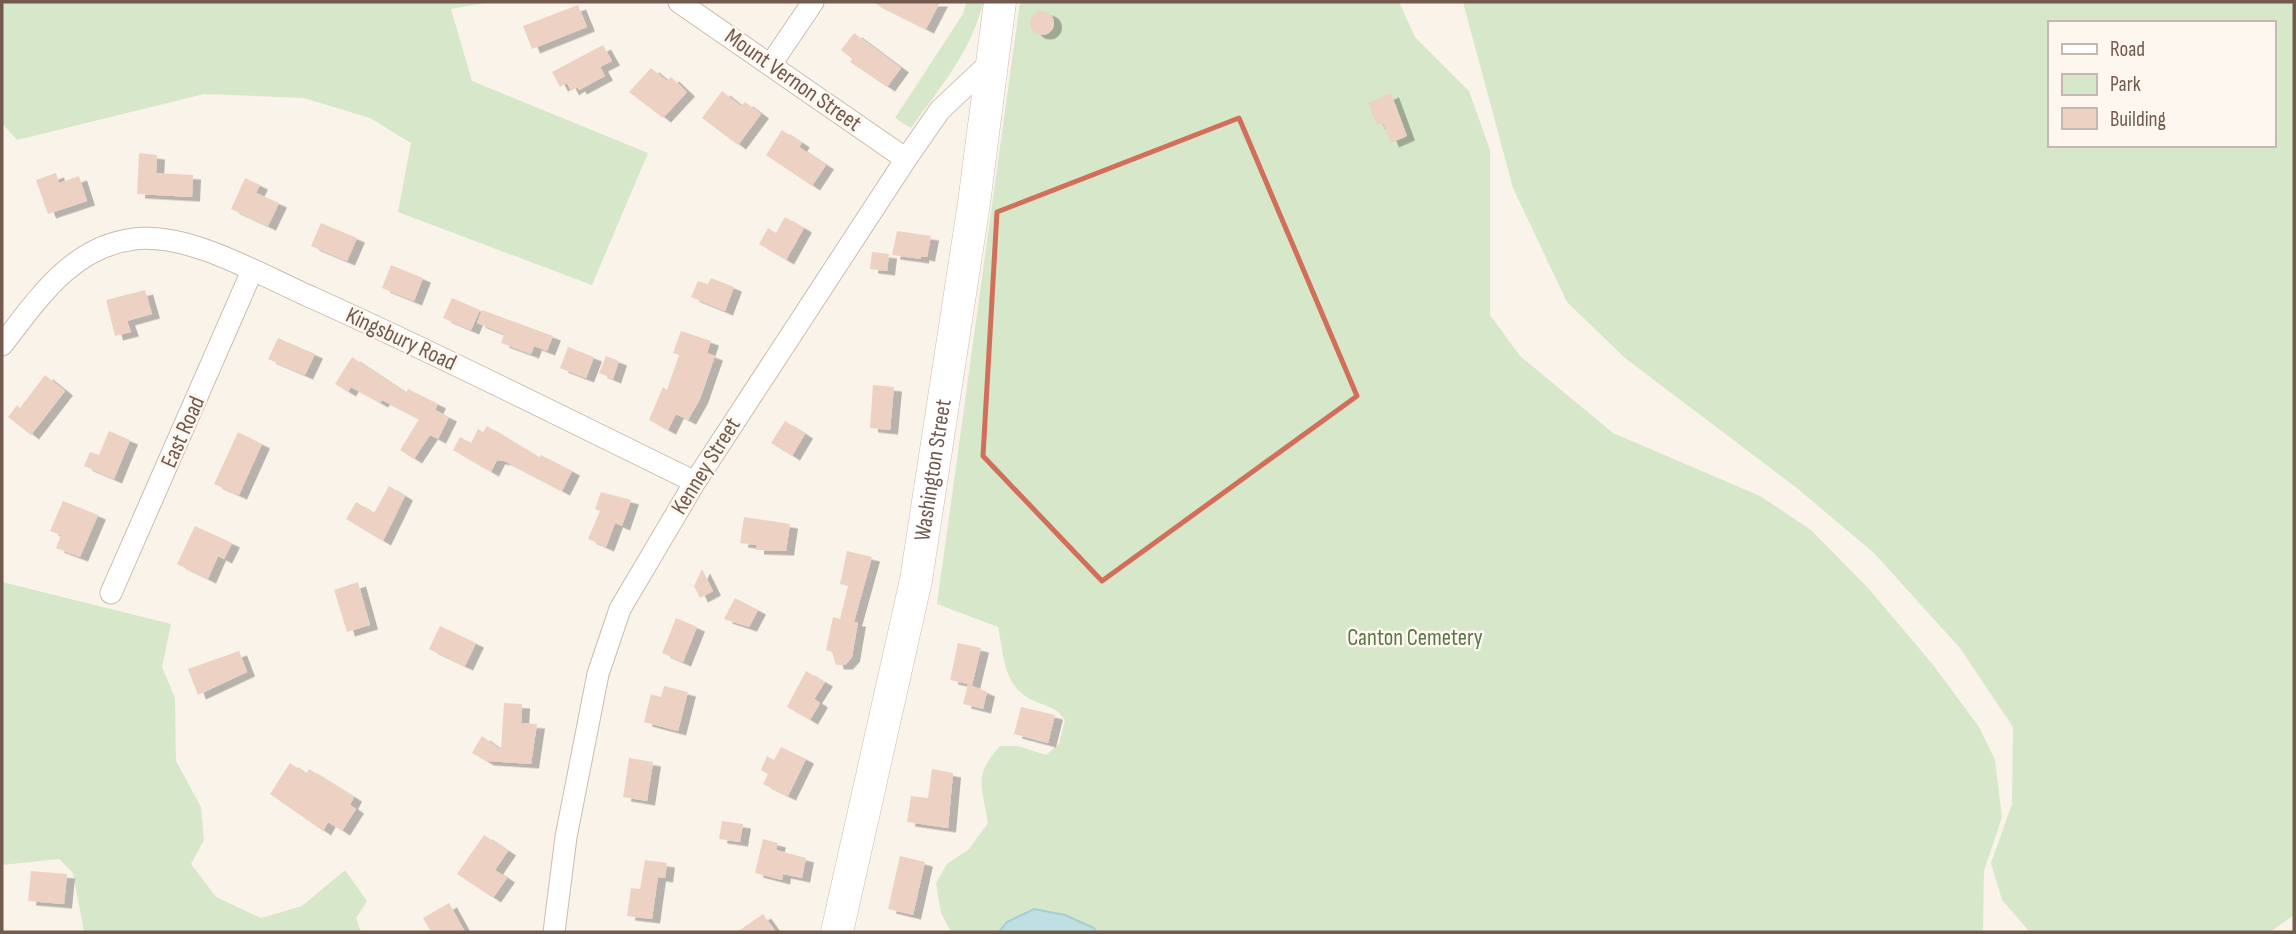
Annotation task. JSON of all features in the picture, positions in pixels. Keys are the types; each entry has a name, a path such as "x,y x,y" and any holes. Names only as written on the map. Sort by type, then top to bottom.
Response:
{"main road":[{"name":"Washington Street","path":"837,932 916,580 974,203 1000,2"}],"street":[{"name":"Mount Vernon Street","path":"679,2 906,159"},
{"path":"771,64 813,2"},
{"name":"Kenney Street","path":"554,932 566,837 598,674 620,608 695,482 906,159 940,110 992,61"},
{"name":"Kingsbury Road","path":"2,345 51,284 74,262 96,248 135,239 173,240 252,271 416,345 695,482"},
{"name":"East Road","path":"111,593 252,271"}],"highlighted area":[{"path":"1239,118 1357,396 1102,581 983,456 997,212"}],"green space":[{"path":"2,2 491,2 451,9 472,81 648,153 592,285 398,212 411,143 370,118 304,98 204,94 17,140 2,123"},
{"path":"966,2 983,2 971,36 954,68 911,128 895,118 963,14"},
{"name":"Canton Cemetery","path":"1020,2 1399,2 1415,37 1469,91 1490,150 1490,315 1520,356 1613,433 1760,496 1811,530 1869,589 1934,666 1979,727 1995,760 2002,817 1984,871 1983,932 951,932 941,913 936,883 947,864 969,849 988,823 982,790 986,765 1000,746 1018,746 1046,755 1059,744 1065,720 1054,709 1032,700 1015,687 1006,669 998,627 937,604"},
{"path":"1463,2 2294,2 2294,915 2270,932 2030,932 2002,900 1991,863 2012,804 2013,727 1960,648 1874,553 1798,489 1625,358 1567,302 1513,188"},
{"path":"2,582 171,624 162,667 175,698 176,761 201,807 204,840 191,864 216,897 261,918 302,906 345,870 367,901 356,918 361,932 84,932 73,873 59,859 2,865"}],"water":[{"path":"1034,909 1065,915 1094,928 1096,932 999,932 1007,922"}],"building":[{"path":"872,2 940,2 926,29"},
{"path":"578,5 587,27 532,49 523,26"},
{"path":"1042,11 1051,14 1054,23 1051,32 1042,35 1033,32 1030,23 1033,14"},
{"path":"854,33 901,68 887,87 850,62 852,59 841,50"},
{"path":"603,45 612,61 600,67 605,76 579,90 577,87 571,91 567,83 560,87 552,72"},
{"path":"651,68 667,81 671,77 687,92 663,118 629,92"},
{"path":"722,91 741,106 745,102 761,114 738,145 702,118"},
{"path":"1391,93 1407,136 1391,143 1383,123 1377,125 1368,103"},
{"path":"782,130 802,143 799,147 826,165 812,186 766,155"},
{"path":"139,153 157,155 156,173 193,175 192,197 137,194"},
{"path":"56,173 59,183 79,176 87,201 48,214 36,180"},
{"path":"245,178 260,185 256,193 279,203 268,226 231,209"},
{"path":"785,217 804,228 786,260 759,244 768,228 776,233"},
{"path":"321,223 357,238 347,261 311,246"},
{"path":"897,231 931,236 927,257 921,256 921,259 892,255"},
{"path":"872,252 889,254 887,271 870,269"},
{"path":"391,265 423,278 414,301 382,288"},
{"path":"711,278 734,287 725,311 691,297 698,281 708,284"},
{"path":"145,290 152,314 127,321 131,332 115,336 106,300"},
{"path":"452,298 480,310 471,330 443,318"},
{"path":"482,310 553,336 547,351 534,346 531,354 501,343 504,334 477,323"},
{"path":"681,331 711,341 707,353 715,356 700,399 688,420 676,414 668,430 649,420 663,387 667,390 679,355 673,353"},
{"path":"278,338 315,354 305,375 268,359"},
{"path":"568,347 594,357 586,378 560,368"},
{"path":"606,356 619,361 613,379 599,373"},
{"path":"352,357 406,393 408,389 438,404 435,410 449,417 438,439 430,435 414,459 400,450 419,419 382,400 380,403 351,387 348,392 335,384"},
{"path":"45,375 65,391 31,435 8,417 17,405 20,408"},
{"path":"873,385 894,387 890,430 870,428"},
{"path":"785,421 805,434 792,456 771,443"},
{"path":"487,426 540,458 541,455 572,471 562,491 504,461 497,460 491,472 453,450 460,437 471,443 478,429 483,432"},
{"path":"109,431 130,440 114,479 84,466 90,452 99,455"},
{"path":"238,432 262,444 239,495 214,484"},
{"path":"389,486 405,496 383,541 346,519 356,502 374,513"},
{"path":"601,492 631,500 622,526 615,523 606,547 588,539 600,511 595,509"},
{"path":"63,501 98,515 80,557 56,548 61,535 50,531"},
{"path":"744,517 790,524 786,551 756,550 756,545 740,543"},
{"path":"195,526 232,543 224,559 218,556 208,579 177,564"},
{"path":"847,551 872,557 854,622 858,622 852,657 845,665 836,665 832,652 826,650 833,617 840,619 848,586 840,584"},
{"path":"702,569 713,591 700,598 694,586"},
{"path":"358,582 370,625 347,632 334,590"},
{"path":"735,598 758,610 749,627 724,619"},
{"path":"676,618 697,627 683,662 662,653"},
{"path":"440,626 476,643 465,666 429,649"},
{"path":"958,643 981,648 972,685 950,680"},
{"path":"239,651 247,672 198,695 188,669"},
{"path":"806,671 825,682 814,699 820,703 810,720 787,707"},
{"path":"968,684 987,692 983,709 963,704"},
{"path":"664,686 688,692 678,731 644,722 651,694 661,697"},
{"path":"504,703 522,704 521,723 537,724 531,764 486,761 472,753 482,736 501,750"},
{"path":"1021,707 1055,715 1048,743 1014,734"},
{"path":"781,747 806,759 788,796 763,784 768,774 761,770 767,756 774,760"},
{"path":"629,758 653,762 647,801 623,797"},
{"path":"290,763 306,774 309,769 354,797 350,805 356,809 342,831 328,822 323,831 270,794"},
{"path":"932,769 953,773 948,828 907,822 911,796 928,798"},
{"path":"722,821 743,824 740,842 719,839"},
{"path":"484,835 508,851 495,870 507,878 493,898 457,874"},
{"path":"763,839 778,843 776,850 806,858 802,878 783,874 782,880 755,873"},
{"path":"900,856 925,862 913,915 888,909"},
{"path":"645,860 667,863 665,878 658,877 652,919 627,916 631,888 640,889"},
{"path":"31,871 67,874 64,904 28,901"},
{"path":"449,903 465,932 431,932 423,918"},
{"path":"763,914 776,932 737,932"}]}
